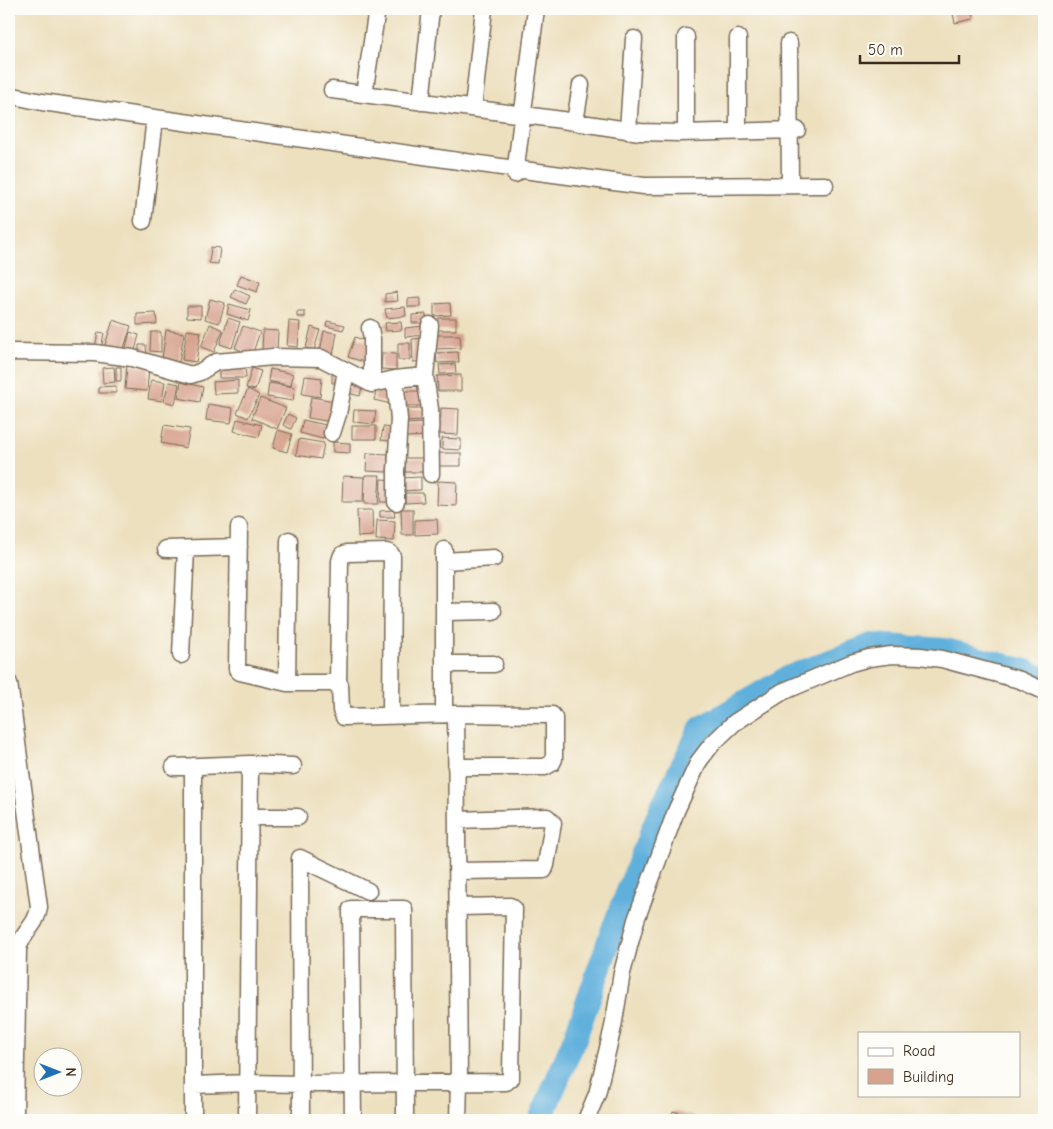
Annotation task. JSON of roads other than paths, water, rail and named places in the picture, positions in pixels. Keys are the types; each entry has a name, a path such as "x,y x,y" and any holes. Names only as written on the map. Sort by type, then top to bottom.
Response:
{"street":[{"path":"364,94 377,9"},
{"path":"421,102 431,9"},
{"path":"473,108 484,9"},
{"path":"516,171 536,9"},
{"path":"686,37 686,133"},
{"path":"738,38 738,131"},
{"path":"628,131 634,40"},
{"path":"789,42 794,130 790,184"},
{"path":"575,122 581,85"},
{"path":"332,90 575,122 628,131 686,133 794,130"},
{"path":"9,95 42,102 516,171 644,186 826,185"},
{"path":"142,221 155,118"},
{"path":"430,325 425,376 430,408 431,474"},
{"path":"370,328 372,339 372,384"},
{"path":"9,352 95,353 132,358 191,375 216,362 273,357 320,358 372,384 395,379 425,376"},
{"path":"332,433 338,414 346,371"},
{"path":"395,379 400,419 396,502"},
{"path":"239,528 237,669 240,672 287,683 338,683"},
{"path":"287,683 288,540"},
{"path":"166,549 239,548"},
{"path":"181,655 186,549"},
{"path":"391,716 392,556 387,552 347,553 342,555 340,561 338,683 340,686 340,710 344,717 391,716 450,714 552,715 554,718 554,760 545,767 456,767"},
{"path":"458,1120 456,767 444,664 444,555 494,558"},
{"path":"444,612 493,611"},
{"path":"586,1120 597,1094 613,1027 622,972 636,920 676,811 699,761 712,744 734,723 782,692 851,663 892,655 942,659 1020,680 1044,691"},
{"path":"444,664 494,664"},
{"path":"9,683 39,907 35,922 21,941 18,949 14,1120"},
{"path":"174,767 250,764 293,766"},
{"path":"248,1120 250,764"},
{"path":"192,766 193,1120"},
{"path":"250,817 298,817"},
{"path":"457,820 548,817 552,823 544,870 457,871"},
{"path":"301,1120 300,858 368,891"},
{"path":"193,1085 506,1082 511,1078 514,909 510,906 458,907"},
{"path":"353,1120 351,909 404,909 405,1120"}],"waterway":[{"path":"540,1120 575,1038 612,932 661,808 701,728 787,678 872,645 946,650 1026,671 1044,680"}]}
